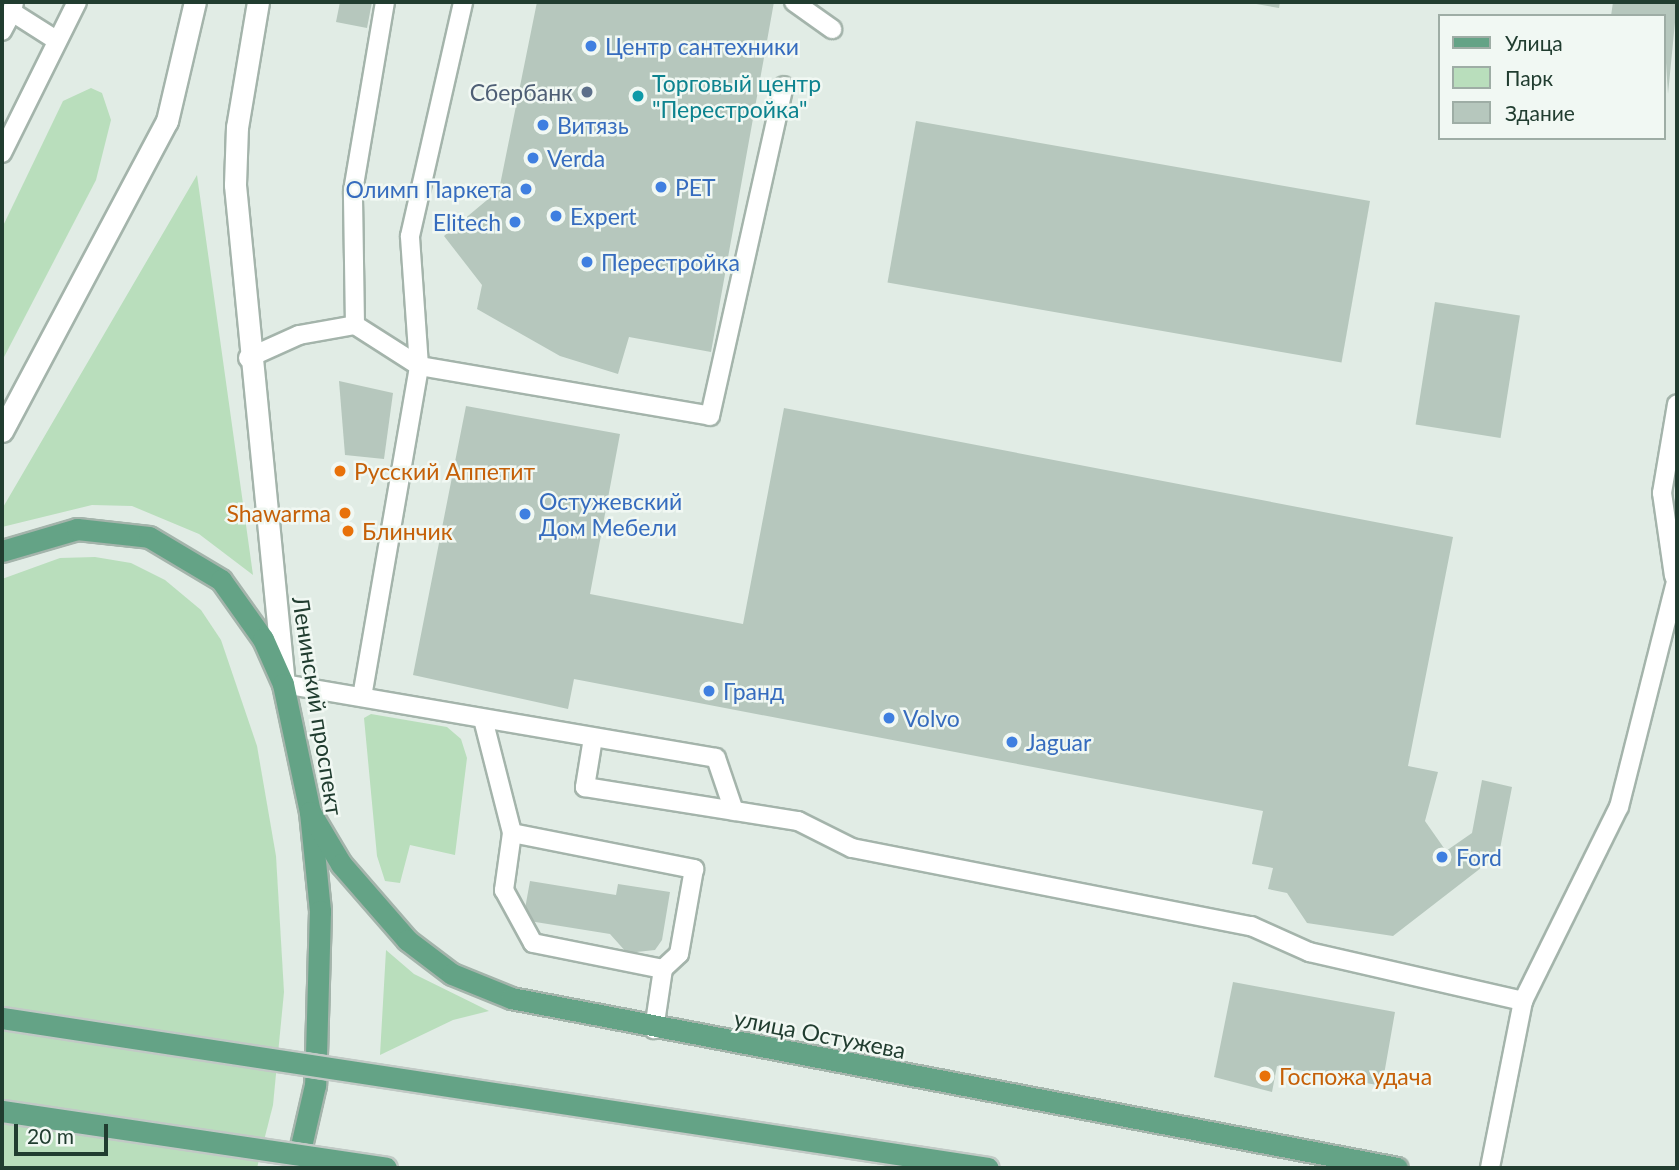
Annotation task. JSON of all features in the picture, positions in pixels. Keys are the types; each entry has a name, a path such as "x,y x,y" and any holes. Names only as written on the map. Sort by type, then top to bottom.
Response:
{"main road":[{"path":"2,431 167,121 195,2"},
{"name":"Ленинский проспект","path":"258,2 236,150 247,358 283,684 310,812 320,1001 315,1085 296,1168"},
{"path":"2,551 59,532 96,527 167,545 202,564 237,597 283,684"},
{"name":"улица Остужева","path":"310,812 370,899 407,940 452,974 533,1004 1397,1168"},
{"path":"2,1018 988,1168"},
{"path":"2,1111 386,1168"}],"lane":[{"path":"2,153 76,2"},
{"path":"355,325 353,191 385,2"},
{"path":"362,697 419,366 410,236 463,2"},
{"path":"794,2 832,29"},
{"path":"2,31 13,7 56,40"},
{"path":"247,358 299,335 355,325 419,366 710,416 784,86"},
{"path":"1490,1168 1523,1001 1619,807 1675,577 1662,493 1677,404"},
{"path":"283,684 716,758 734,811"},
{"path":"483,719 512,833 504,890 533,943 663,969"},
{"path":"593,738 585,787 798,821 852,848 1251,926 1309,952 1523,1001"},
{"path":"512,833 694,869 679,954 663,969 654,1029"}],"green space":[{"path":"91,88 102,93 111,120 96,180 2,361 2,228 63,101"},
{"path":"197,175 253,575 199,534 132,506 92,505 2,527 2,509"},
{"path":"95,557 131,563 165,580 201,610 221,640 257,746 276,856 284,992 273,1105 257,1168 2,1168 2,579 60,558"},
{"path":"371,714 447,727 461,739 467,758 455,855 410,845 400,883 385,881 377,856 364,718"},
{"path":"386,950 414,974 489,1011 453,1020 380,1055"}],"building":[{"path":"340,2 372,2 367,28 336,22"},
{"name":"Торговый центр \"Перестройка\"","path":"537,2 774,2 711,352 629,337 618,374 560,356 477,309 482,285 444,236 499,190"},
{"path":"1245,2 1280,2 1279,8"},
{"path":"1613,2 1677,2 1668,94 1665,14 1611,14"},
{"path":"916,121 1370,201 1342,363 888,283"},
{"path":"1435,302 1520,315 1501,438 1416,424"},
{"path":"339,381 393,393 384,459 345,455"},
{"path":"466,406 620,434 590,594 743,624 784,408 1453,537 1408,766 1438,772 1425,821 1446,851 1472,833 1482,780 1512,787 1499,854 1393,936 1307,923 1287,893 1268,889 1273,868 1252,864 1263,811 574,679 568,709 413,675"},
{"path":"530,881 616,895 618,884 670,892 662,940 655,950 627,953 610,934 523,920"},
{"path":"1233,982 1395,1012 1382,1086 1277,1066 1272,1092 1214,1077"}],"place":[{"name":"Центр сантехники","path":"591,46"},
{"name":"Сбербанк","path":"587,92"},
{"name":"Торговый центр \"Перестройка\"","path":"638,96"},
{"name":"Витязь","path":"543,125"},
{"name":"Verda","path":"533,158"},
{"name":"РЕТ","path":"661,187"},
{"name":"Олимп Паркета","path":"526,189"},
{"name":"Expert","path":"556,216"},
{"name":"Elitech","path":"515,222"},
{"name":"Перестройка","path":"587,262"},
{"name":"Русский Аппетит","path":"340,471"},
{"name":"Shawarma","path":"345,513"},
{"name":"Остужевский Дом Мебели","path":"525,514"},
{"name":"Блинчик","path":"348,531"},
{"name":"Гранд","path":"709,691"},
{"name":"Volvo","path":"889,718"},
{"name":"Jaguar","path":"1012,742"},
{"name":"Ford","path":"1442,857"},
{"name":"Госпожа удача","path":"1265,1076"}]}
